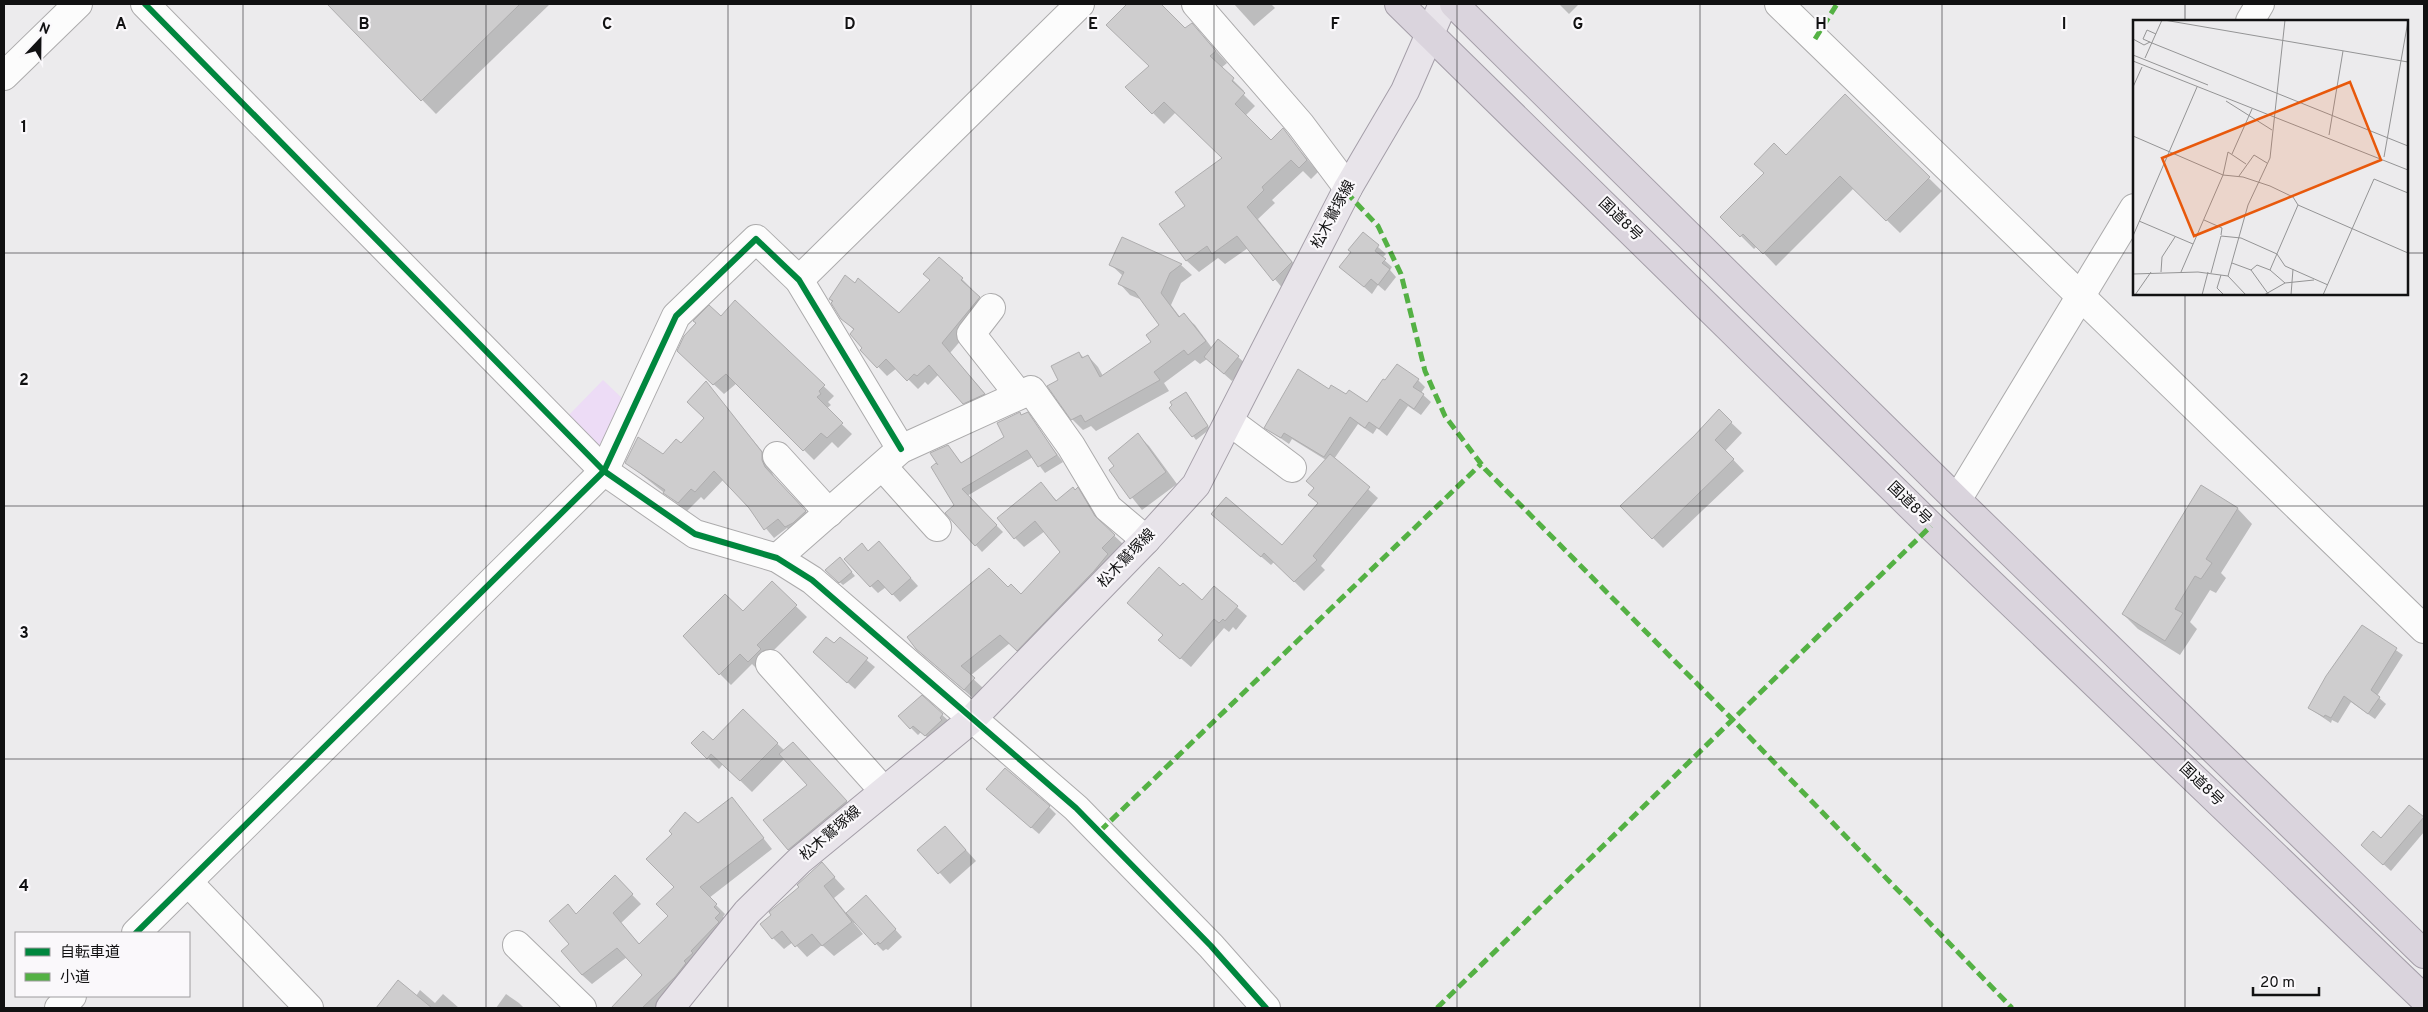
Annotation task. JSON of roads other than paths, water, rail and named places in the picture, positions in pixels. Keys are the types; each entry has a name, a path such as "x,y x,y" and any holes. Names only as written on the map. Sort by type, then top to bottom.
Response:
{"highway":[{"name":"国道8号","path":"1399,4 1931,526 2424,999"},
{"path":"1454,4 1957,500 2424,954"}],"main road":[{"name":"松木鷲塚線","path":"670,1008 747,912 799,861 883,790 972,719 1146,540 1196,485 1348,188 1405,91 1443,4"}],"street":[{"path":"4,76 78,4"},
{"path":"145,4 604,471 695,534 777,558 812,580 1076,808 1212,946 1266,1008"},
{"path":"799,280 1080,4"},
{"path":"1196,4 1300,124 1348,188"},
{"path":"1779,4 2424,629"},
{"path":"2251,20 2260,4"},
{"path":"1957,500 2133,210"},
{"path":"137,932 604,471 676,316 756,240 799,280 892,458 937,527"},
{"path":"991,308 972,334 1020,395"},
{"path":"777,558 892,458 1031,390 1071,446 1108,508 1146,540"},
{"path":"1229,421 1292,468"},
{"path":"777,456 829,513"},
{"path":"770,664 883,790"},
{"path":"188,882 309,1008"},
{"path":"517,945 582,1008"},
{"path":"59,1008 71,997"}]}
